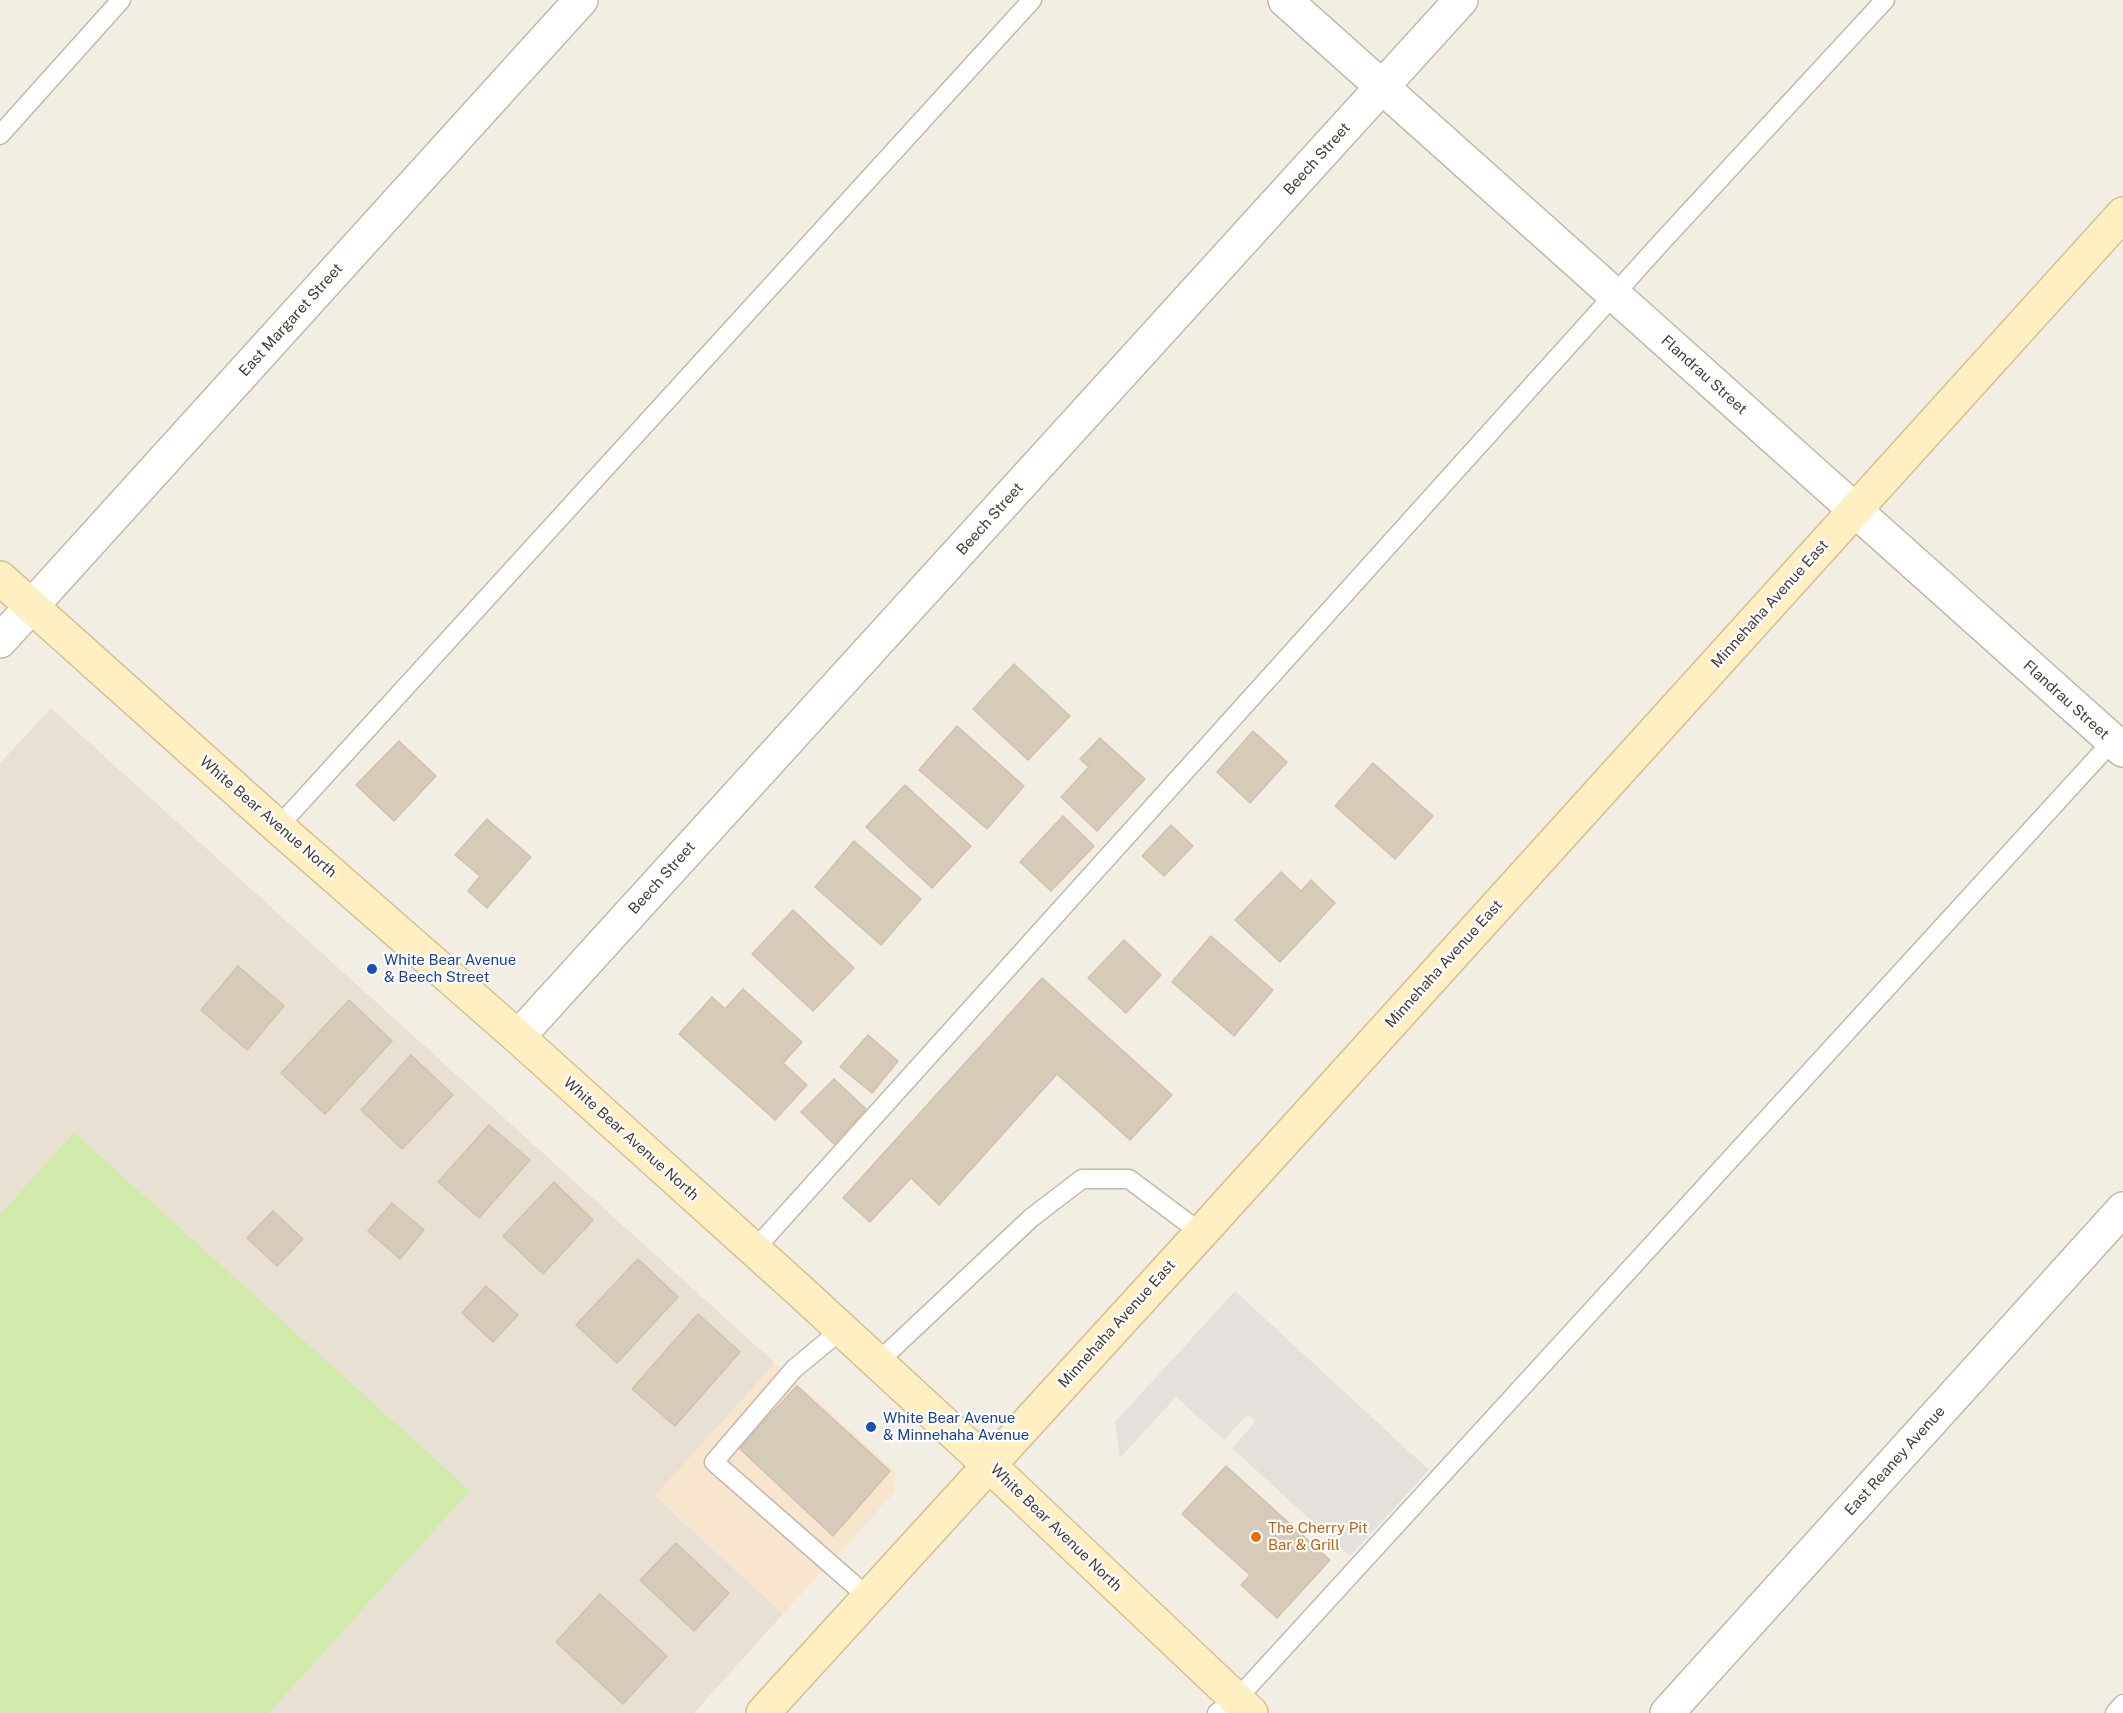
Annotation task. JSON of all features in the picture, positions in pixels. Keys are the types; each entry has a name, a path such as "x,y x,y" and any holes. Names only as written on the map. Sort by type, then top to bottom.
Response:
{"main road":[{"name":"Minnehaha Avenue East","path":"764,1713 2123,214"},
{"name":"White Bear Avenue North","path":"0,578 278,827 518,1037 878,1362 989,1465 1235,1709"}],"street":[{"name":"East Margaret Street","path":"0,641 581,0"},
{"name":"Flandrau Street","path":"1285,0 1855,511 2119,740"},
{"name":"Beech Street","path":"518,1037 1461,0"},
{"name":"East Reaney Avenue","path":"1667,1713 2123,1209"}],"lane":[{"path":"0,135 121,0"},
{"path":"278,827 1032,0"},
{"path":"754,1250 1614,296 1885,0"},
{"path":"1235,1709 2119,740"},
{"path":"878,1362 1031,1218 1082,1179 1129,1179 1201,1233"},
{"path":"841,1330 794,1370 714,1462 868,1597"},
{"path":"2115,1713 2123,1704"}],"shaded area":[{"path":"51,708 775,1363 655,1496 783,1614 694,1713 269,1713 469,1492 74,1132 0,1214 0,763"},
{"path":"1235,1291 1429,1470 1350,1556 1232,1448 1255,1422 1248,1414 1224,1440 1176,1397 1120,1458 1115,1422"},
{"path":"775,1363 895,1471 895,1492 783,1614 655,1496"}],"green space":[{"path":"74,1132 470,1491 269,1713 0,1713 0,1214"}],"building":[{"path":"1014,664 1070,716 1028,760 973,709"},
{"path":"957,726 1024,786 987,829 919,770"},
{"path":"1253,731 1287,762 1250,803 1217,772"},
{"path":"1100,738 1145,779 1097,831 1061,797 1089,767 1080,759"},
{"path":"399,741 436,776 394,821 356,785"},
{"path":"1373,763 1433,816 1395,859 1335,806"},
{"path":"905,785 971,846 932,888 866,827"},
{"path":"1063,816 1094,846 1051,891 1020,862"},
{"path":"487,819 531,857 487,908 468,891 480,876 455,855"},
{"path":"1171,825 1193,846 1164,876 1142,856"},
{"path":"854,841 921,899 881,945 815,887"},
{"path":"1281,872 1301,891 1311,880 1335,903 1280,962 1235,920"},
{"path":"793,910 854,968 813,1011 752,954"},
{"path":"1211,936 1273,990 1234,1036 1172,982"},
{"path":"1124,940 1161,975 1126,1013 1088,978"},
{"path":"238,966 284,1006 247,1050 201,1010"},
{"path":"1042,978 1172,1095 1130,1140 1057,1074 939,1205 911,1178 870,1222 843,1198"},
{"path":"743,989 802,1042 783,1063 807,1085 775,1120 679,1034 712,997 725,1009"},
{"path":"349,1000 392,1041 325,1114 281,1073"},
{"path":"868,1035 898,1061 872,1093 840,1067"},
{"path":"411,1055 453,1095 402,1149 361,1110"},
{"path":"834,1079 866,1109 834,1144 801,1112"},
{"path":"489,1125 530,1160 479,1218 438,1182"},
{"path":"554,1182 593,1220 543,1274 503,1236"},
{"path":"392,1203 424,1230 400,1259 368,1231"},
{"path":"273,1211 303,1239 277,1266 247,1238"},
{"path":"638,1259 678,1297 617,1363 576,1325"},
{"path":"486,1286 518,1315 493,1342 462,1313"},
{"path":"698,1314 740,1352 675,1426 632,1389"},
{"path":"797,1386 890,1471 833,1536 739,1448"},
{"name":"The Cherry Pit Bar & Grill","path":"1226,1466 1330,1560 1277,1618 1241,1585 1250,1575 1182,1514"},
{"path":"676,1543 729,1593 694,1631 640,1580"},
{"path":"600,1594 667,1656 623,1704 556,1642"}],"place":[{"name":"White Bear Avenue & Beech Street","path":"372,969"},
{"name":"White Bear Avenue & Minnehaha Avenue","path":"871,1427"},
{"name":"The Cherry Pit Bar & Grill","path":"1256,1537"}]}
